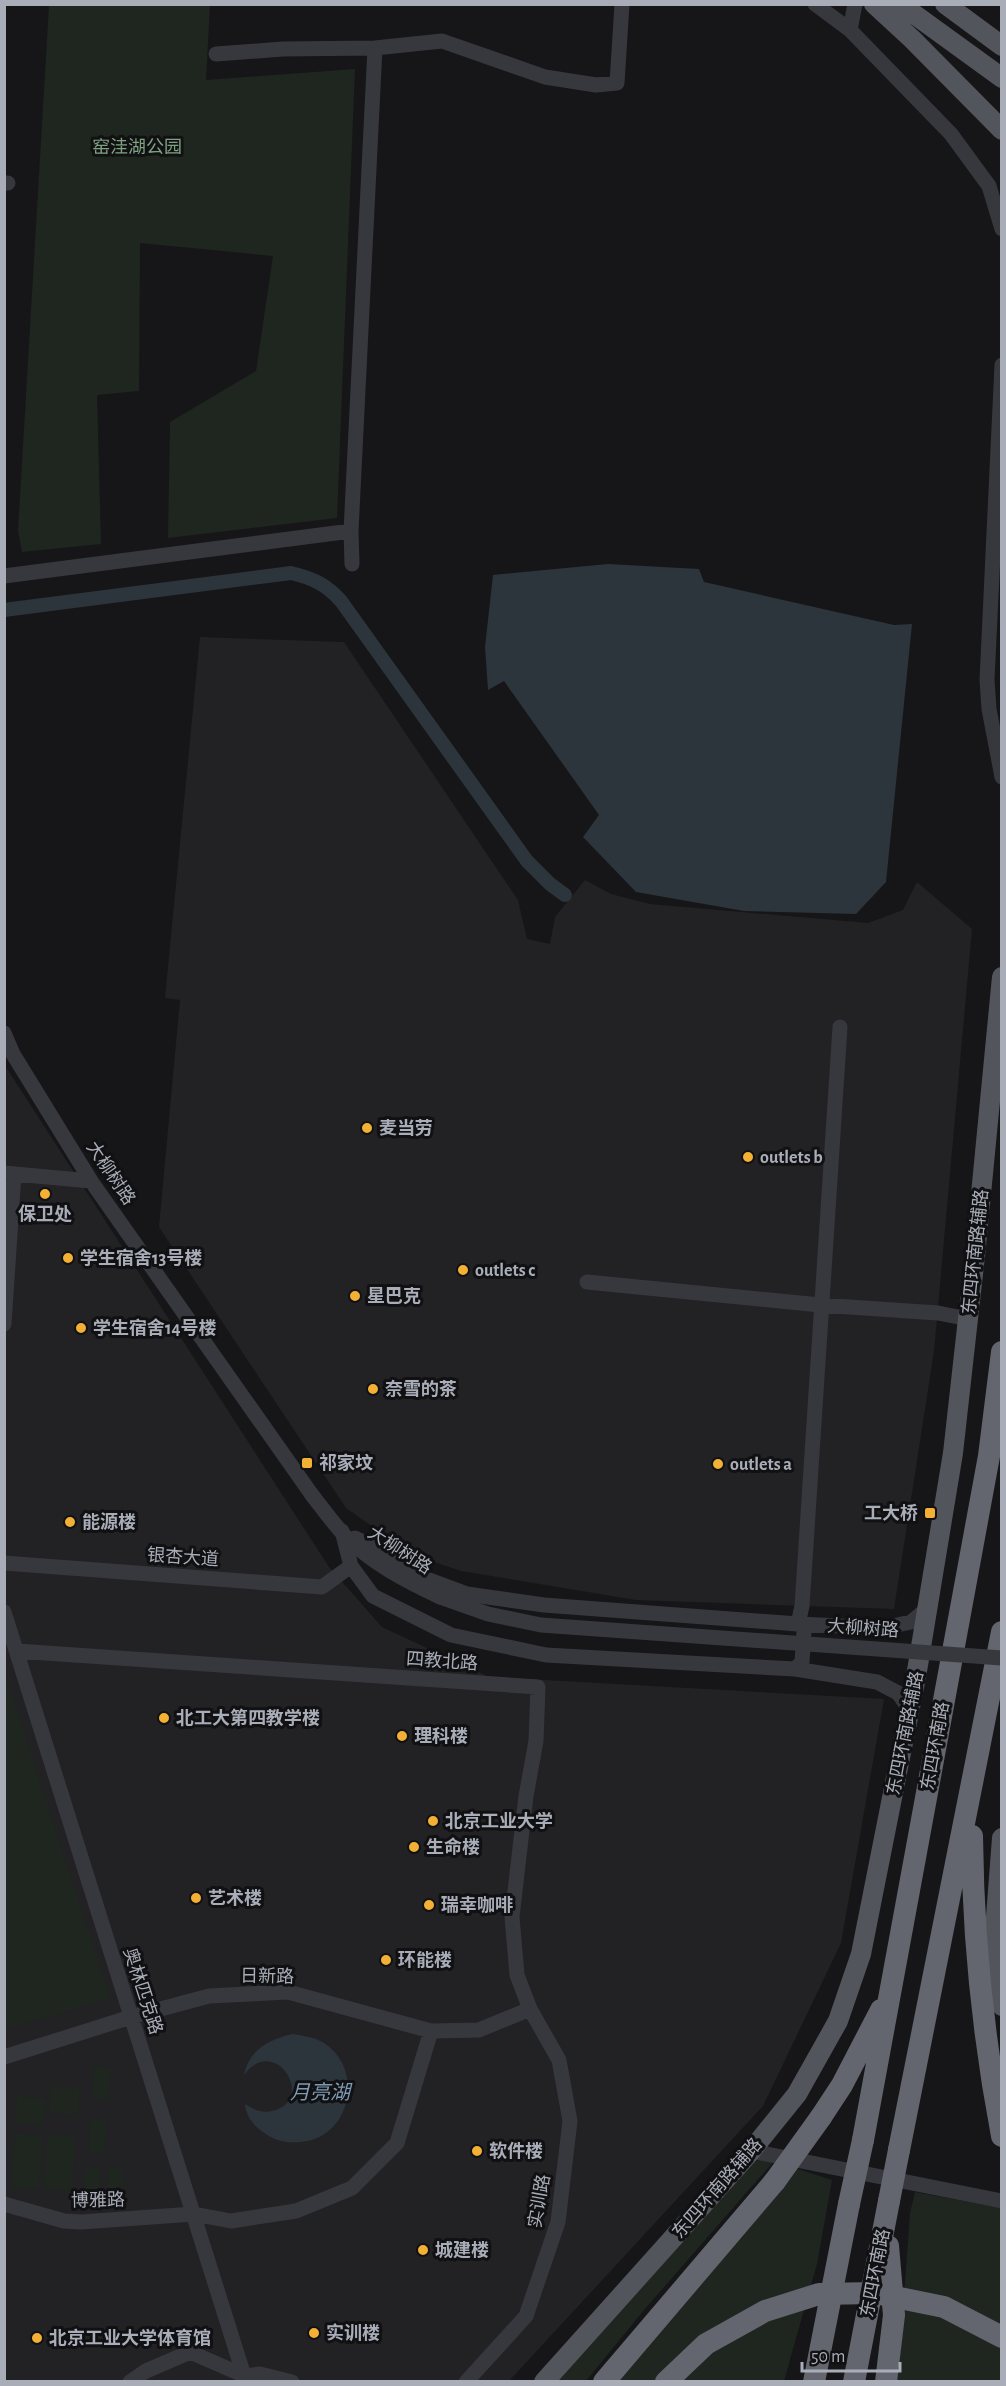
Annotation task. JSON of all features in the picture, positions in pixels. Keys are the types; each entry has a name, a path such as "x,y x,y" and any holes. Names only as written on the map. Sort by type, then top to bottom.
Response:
{"highway":[{"name":"东四环南路","path":"814,2382 863,2140 989,1456 1002,1352"},
{"path":"1002,1632 972,1789 972,1896 979,1990 991,2078 1002,2136"},
{"name":"东四环南路","path":"854,2382 972,1789"},
{"path":"604,2382 775,2181 842,2085 890,1993"},
{"path":"886,2382 894,2315 887,2209"},
{"path":"666,2382 706,2344 765,2311 819,2294 875,2293 944,2307 1002,2337"}],"main road":[{"path":"900,4 1002,78"},
{"path":"945,4 1002,46"},
{"path":"876,6 1002,130"},
{"name":"东四环南路辅路","path":"544,2382 751,2151 796,2094 838,2021 861,1954 910,1710 953,1453 1002,976"},
{"path":"1002,1838 994,1943 1002,2006"}],"street":[{"path":"216,54 284,49 375,48 442,41 545,77 596,85 617,83 622,4"},
{"path":"815,4 849,30 919,98 973,161 989,186 1002,229"},
{"path":"849,30 855,4"},
{"path":"352,564 351,531 375,48"},
{"path":"1002,365 987,680 989,709 1002,777"},
{"path":"4,576 351,531"},
{"path":"798,1624 802,1606 840,1027"},
{"name":"大柳树路","path":"4,1033 14,1054 91,1182 312,1496 342,1532 369,1556 401,1578 440,1597 488,1614 541,1625 1002,1658"},
{"path":"4,1324 9,1174 91,1182"},
{"path":"587,1282 820,1305 938,1313 968,1319"},
{"path":"342,1532 351,1566 372,1596 451,1635 546,1655 795,1669 877,1682 898,1693 910,1710"},
{"path":"342,1532 381,1550 424,1578 467,1594 544,1605 883,1628 911,1622 928,1608"},
{"name":"银杏大道","path":"4,1563 322,1587 351,1566"},
{"name":"奥林匹克路","path":"4,1612 246,2379"},
{"path":"795,1669 802,1662 804,1630 798,1624"},
{"name":"四教北路","path":"17,1651 538,1687 536,1741 526,1796 512,1917 517,1975 530,2009"},
{"name":"日新路","path":"4,2057 130,2017 209,1996 288,1992 431,2031 479,2030 530,2009"},
{"name":"实训路","path":"466,2382 526,2316 558,2222 570,2121 559,2060 530,2009"},
{"name":"博雅路","path":"4,2204 73,2221 194,2214 231,2221 296,2211 352,2188 397,2143 431,2031"},
{"path":"751,2151 1002,2201"},
{"path":"130,2382 146,2371 190,2352 246,2379 260,2374 292,2382"}],"shaded area":[{"path":"200,637 344,642 518,900 527,939 550,944 555,917 585,880 611,894 650,904 868,923 903,910 917,882 972,929 934,1351 894,1609 636,1600 461,1571 413,1555 346,1508 159,1227 180,1000 165,998"},
{"name":"北京工业大学","path":"4,1064 329,1567 382,1627 489,1677 884,1699 841,1943 763,2106 509,2381 5,2381"}],"green space":[{"name":"窑洼湖公园","path":"49,5 210,5 206,80 355,69 337,518 168,538 170,422 256,371 273,256 140,243 139,391 97,395 101,544 22,552 18,531"},
{"path":"4,1670 110,1998 63,2012 62,2015 57,2014 5,2029"},
{"path":"94,2066 110,2067 108,2101 92,2100"},
{"path":"51,2087 80,2089 78,2115 49,2113"},
{"path":"17,2096 46,2099 43,2125 15,2122"},
{"path":"91,2118 107,2119 105,2153 89,2152"},
{"path":"15,2133 43,2136 39,2189 11,2187"},
{"path":"48,2135 76,2137 72,2191 44,2189"},
{"path":"775,2160 644,2310 586,2381 550,2382 753,2161"},
{"path":"85,2167 101,2168 99,2202 83,2201"},
{"path":"108,2168 124,2169 122,2203 106,2202"},
{"path":"795,2168 832,2180 817,2264 784,2381 613,2382"},
{"path":"915,2192 1001,2208 1001,2381 894,2382 902,2324 910,2213"}],"water":[{"path":"608,564 699,569 704,582 894,625 912,624 886,882 856,914 744,911 636,892 583,837 599,815 504,681 488,690 485,647 493,575"},
{"name":"月亮湖","path":"293,2034 320,2041 337,2055 345,2069 348,2085 341,2116 331,2129 317,2138 300,2142 284,2142 260,2130 250,2119 245,2104 256,2110 267,2112 276,2110 287,2103 292,2093 291,2082 286,2072 278,2065 267,2061 256,2064 244,2075 255,2052 276,2039"}],"waterway":[{"path":"4,610 291,573 318,582 341,601 527,861 550,884 565,895"}],"place":[{"name":"麦当劳","path":"367,1128"},
{"name":"outlets b","path":"748,1157"},
{"name":"保卫处","path":"45,1194"},
{"name":"学生宿舍13号楼","path":"68,1258"},
{"name":"outlets c","path":"463,1270"},
{"name":"星巴克","path":"355,1296"},
{"name":"学生宿舍14号楼","path":"81,1328"},
{"name":"奈雪的茶","path":"373,1389"},
{"name":"祁家坟","path":"307,1463"},
{"name":"outlets a","path":"718,1464"},
{"name":"工大桥","path":"930,1513"},
{"name":"能源楼","path":"70,1522"},
{"name":"北工大第四教学楼","path":"164,1718"},
{"name":"理科楼","path":"402,1736"},
{"name":"北京工业大学","path":"433,1821"},
{"name":"生命楼","path":"414,1847"},
{"name":"艺术楼","path":"196,1898"},
{"name":"瑞幸咖啡","path":"429,1905"},
{"name":"环能楼","path":"386,1960"},
{"name":"软件楼","path":"477,2151"},
{"name":"城建楼","path":"423,2250"},
{"name":"实训楼","path":"314,2333"},
{"name":"北京工业大学体育馆","path":"37,2338"}]}
